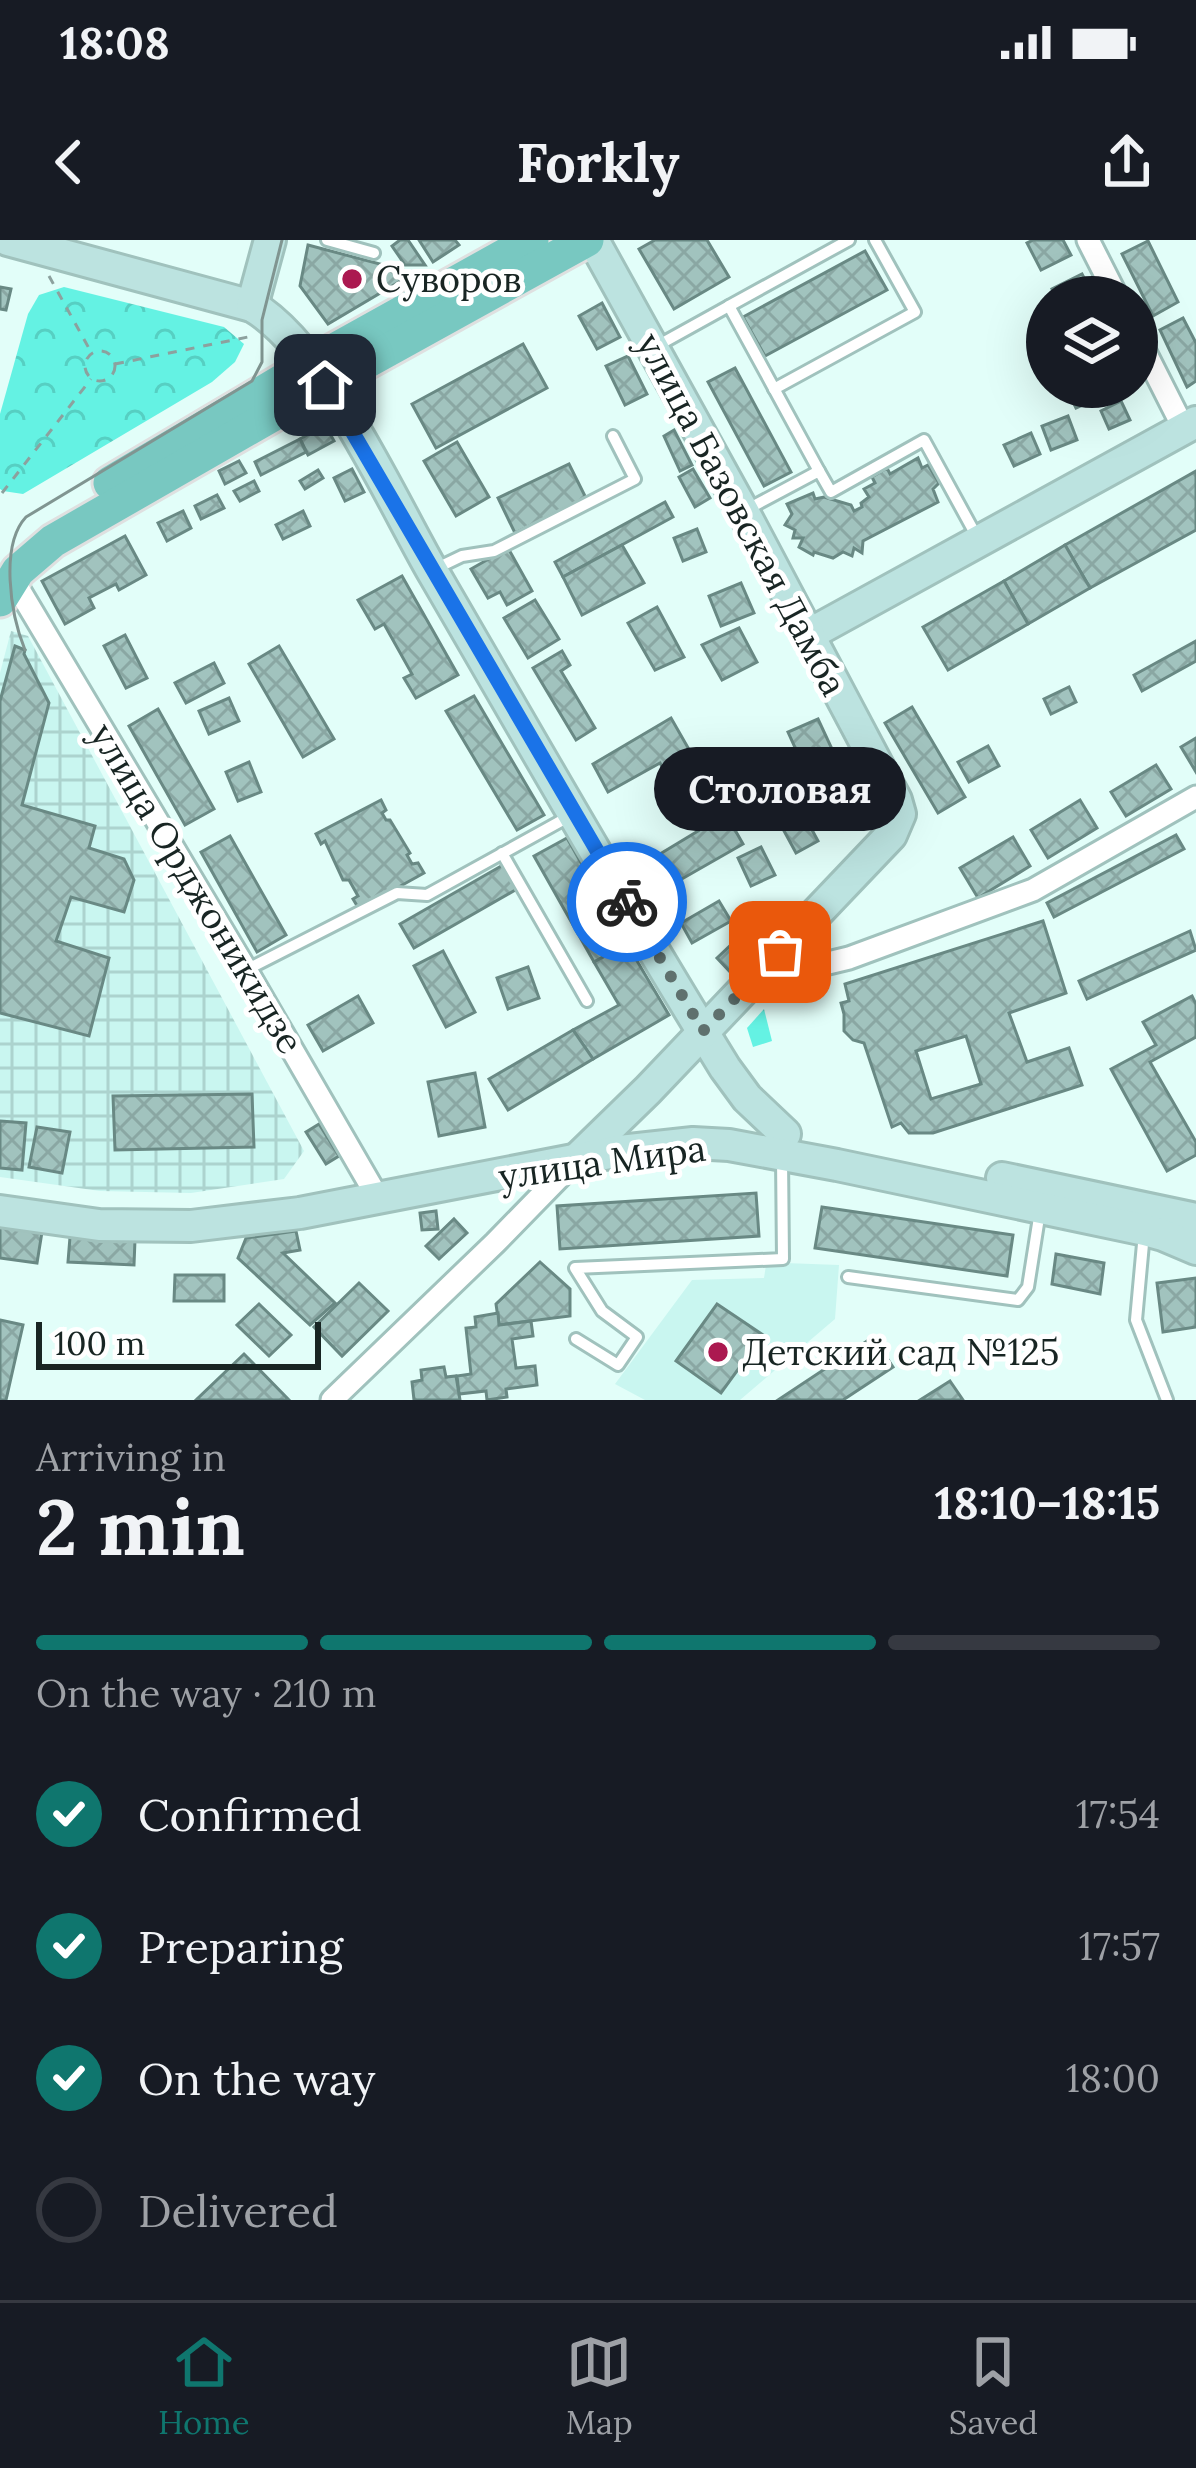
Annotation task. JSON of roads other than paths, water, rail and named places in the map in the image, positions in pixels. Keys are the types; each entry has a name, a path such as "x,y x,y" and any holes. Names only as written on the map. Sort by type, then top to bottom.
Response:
{"main road":[{"path":"8,240 256,321 274,321 318,375 703,1031 784,1144"},
{"path":"256,321 269,240"},
{"path":"318,375 532,240"},
{"path":"4,579 45,521 318,375 590,240"},
{"name":"улица Базовская Дамба","path":"587,1149 891,835 900,814 743,512 590,240"},
{"path":"808,635 1190,425"},
{"name":"улица Мира","path":"0,1211 99,1225 191,1226 300,1213 375,1191 683,1125 725,1126 1040,1208 1163,1234 1196,1249"},
{"name":"улица Мира","path":"784,1144 1196,1219"},
{"name":"улица Мира","path":"0,1195 100,1210 190,1211 375,1191"}],"street":[{"path":"1088,240 1106,276"},
{"path":"1158,371 1190,425"},
{"name":"улица Орджоникидзе","path":"4,579 246,970 375,1191"},
{"path":"752,981 849,958 1033,890 1196,797"},
{"path":"332,1400 587,1149"}],"lane":[{"path":"327,240 374,253"},
{"path":"653,349 849,240"},
{"path":"775,389 915,312 875,240"},
{"path":"729,306 831,492 924,440 979,540"},
{"path":"431,570 462,556 494,551 635,479 613,436"},
{"path":"743,512 820,471"},
{"path":"246,970 398,892 427,895 575,813"},
{"path":"502,854 586,1001"},
{"path":"576,1339 618,1365 637,1337 602,1311 575,1268 783,1259 784,1144"},
{"path":"848,1276 1018,1300 1028,1287 1040,1208"},
{"path":"1144,1230 1136,1320 1167,1400"}],"tram line":[{"path":"25,650 10,580 18,529 26,517 252,381 262,362 262,320 282,240"}],"place":[{"name":"Суворов","path":"352,279"},
{"name":"Столовая","path":"780,952"},
{"name":"Детский сад №125","path":"718,1352"}]}
